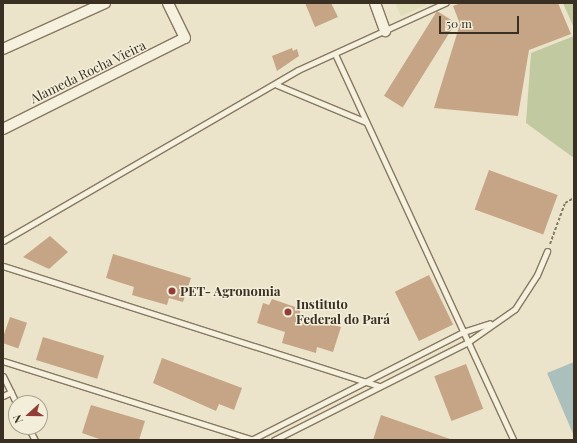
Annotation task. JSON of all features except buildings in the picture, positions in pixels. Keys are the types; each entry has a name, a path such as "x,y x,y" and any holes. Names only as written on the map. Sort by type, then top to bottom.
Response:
{"street":[{"path":"3,49 105,3"},
{"name":"Alameda Rocha Vieira","path":"3,129 185,38 168,3"},
{"path":"375,3 385,31"}],"lane":[{"path":"3,241 276,85 298,70 445,3"},
{"path":"334,54 513,440"},
{"path":"276,85 366,122"},
{"path":"274,440 378,386 468,342 522,301 547,251"},
{"path":"3,266 378,386"},
{"path":"3,360 253,440 363,382 464,332 495,322"},
{"path":"3,376 12,395"},
{"path":"3,396 11,392"}],"path":[{"path":"547,251 565,203 574,198"}],"shaded area":[{"path":"395,3 430,3 401,16"},
{"path":"574,362 574,436 547,373"}],"green space":[{"path":"563,3 574,3 574,28"},
{"path":"574,36 574,158 526,123 531,53"}],"place":[{"name":"PET- Agronomia","path":"172,291"},
{"name":"Instituto Federal do Pará","path":"288,312"}]}
